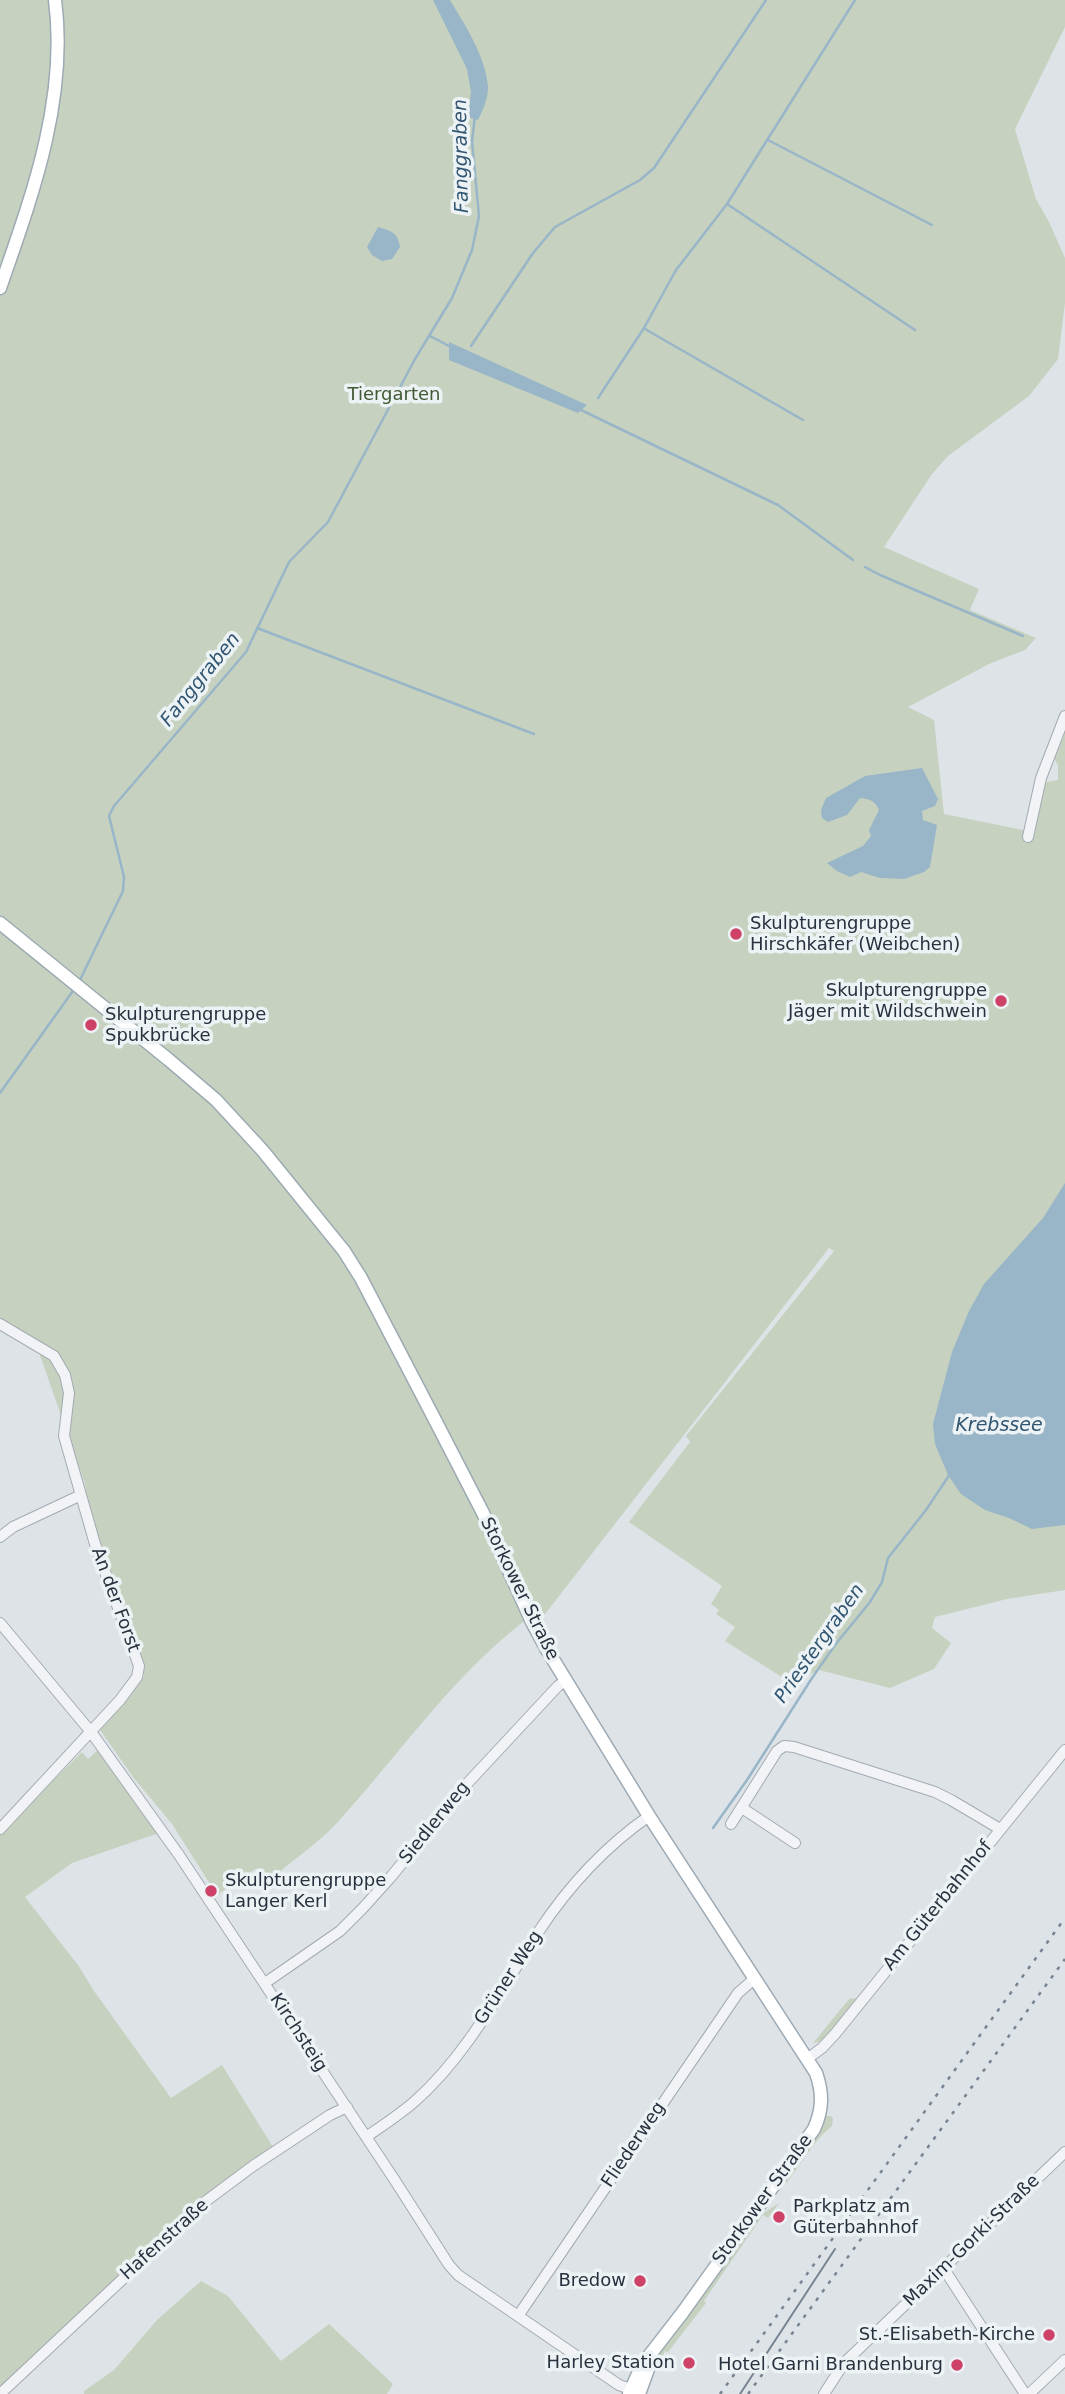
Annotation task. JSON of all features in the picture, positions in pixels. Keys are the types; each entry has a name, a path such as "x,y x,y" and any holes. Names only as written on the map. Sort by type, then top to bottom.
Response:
{"main road":[{"path":"0,288 43,153 56,95 59,58 55,0"},
{"name":"Storkower Straße","path":"0,923 216,1100 263,1151 344,1251 429,1408 482,1513 534,1627 565,1681 816,2073 821,2087 821,2108 814,2129 642,2365 634,2392"}],"street":[{"path":"1028,837 1041,778 1065,716"},
{"name":"An der Forst","path":"0,1324 54,1356 65,1374 69,1393 64,1436 95,1544 139,1666 136,1677 92,1732"},
{"path":"0,1536 13,1527 81,1495"},
{"name":"Kirchsteig","path":"0,1623 92,1732 179,1854 449,2265 458,2275 517,2316 634,2392"},
{"name":"Siedlerweg","path":"265,1983 340,1931 390,1878 463,1787 565,1681"},
{"path":"0,1829 92,1732"},
{"path":"731,1824 777,1751 784,1746 935,1793 1000,1829"},
{"name":"Am Güterbahnhof","path":"807,2059 835,2034 1065,1749"},
{"path":"742,1808 795,1843"},
{"name":"Grüner Weg","path":"366,2137 428,2089 501,1993 569,1891 606,1852 649,1816"},
{"name":"Fliederweg","path":"517,2316 738,1993 754,1979"},
{"name":"Hafenstraße","path":"0,2394 206,2201 253,2166 330,2115 347,2107"},
{"name":"Maxim-Gorki-Straße","path":"824,2394 844,2363 1065,2152"},
{"path":"944,2269 1027,2394 1065,2361"}],"green space":[{"name":"Tiergarten","path":"0,0 1065,0 1065,27 1015,129 1036,199 1065,258 1065,303 1058,359 1029,396 948,456 932,474 884,547 979,589 970,610 1036,638 1025,650 991,663 908,707 934,720 944,814 1028,831 1040,783 1058,780 1058,765 1053,757 1065,725 1065,1590 1007,1599 935,1617 932,1628 951,1643 934,1669 890,1688 819,1670 804,1677 799,1688 725,1641 735,1627 716,1614 719,1610 711,1604 722,1586 629,1522 690,1442 686,1436 834,1251 829,1248 542,1618 538,1611 482,1658 431,1712 336,1824 267,1882 257,1868 217,1895 172,1824 133,1777 100,1730 144,1676 89,1517 85,1484 35,1341 0,1320"},
{"path":"99,1749 159,1833 72,1863 25,1897 78,1965 171,2098 222,2065 273,2147 224,2181 180,2218 0,2389 0,1833 82,1752 88,1759"},
{"path":"857,1998 822,2041 813,2043 849,1999"},
{"path":"826,2116 833,2119 832,2126 769,2200"},
{"path":"779,2203 768,2218 763,2215 704,2301 706,2303 668,2352 665,2351 662,2358 657,2357 750,2226 759,2216"},
{"path":"201,2281 228,2296 281,2361 329,2324 393,2384 387,2394 84,2394 84,2391 114,2370 157,2320"}],"water":[{"path":"433,0 450,0 483,64 488,91 478,120 468,117 471,92 467,69"},
{"path":"378,227 390,231 398,238 400,247 392,259 382,261 372,255 367,247"},
{"path":"449,342 587,405 578,413 449,360"},
{"path":"922,768 938,799 935,806 922,811 923,820 937,825 930,867 904,879 880,878 861,872 850,877 827,863 863,846 871,836 869,830 879,810 872,801 860,798 847,815 828,822 822,818 821,810 826,798 865,776"},
{"name":"Krebssee","path":"1065,1183 1065,1525 1032,1529 985,1510 961,1494 948,1475 935,1444 933,1424 952,1352 969,1311 984,1284 1043,1218"}],"waterway":[{"path":"471,346 533,253 555,227 640,180 654,168 766,0"},
{"path":"598,398 644,328 676,270 727,204 855,0"},
{"name":"Fanggraben","path":"79,982 123,891 124,877 109,816 114,806 246,652 289,562 328,522 415,359 452,298 472,250 479,216 472,141 475,116"},
{"path":"768,140 932,225"},
{"path":"727,204 915,330"},
{"path":"645,329 803,420"},
{"path":"430,336 449,346"},
{"path":"581,410 778,505 853,560"},
{"path":"865,567 1023,636"},
{"path":"257,628 534,734"},
{"name":"Fanggraben","path":"0,1093 75,988"},
{"name":"Priestergraben","path":"713,1828 812,1678 870,1602 882,1582 888,1558 950,1474"}],"tram line":[{"path":"740,2394 835,2249"}],"railway":[{"path":"720,2394 1065,1918"},
{"path":"748,2394 1065,1959"}],"place":[{"name":"Skulpturengruppe Hirschkäfer (Weibchen)","path":"736,934"},
{"name":"Skulpturengruppe Jäger mit Wildschwein","path":"1001,1001"},
{"name":"Skulpturengruppe Spukbrücke","path":"91,1025"},
{"name":"Skulpturengruppe Langer Kerl","path":"211,1891"},
{"name":"Parkplatz am Güterbahnhof","path":"779,2217"},
{"name":"Bredow","path":"640,2281"},
{"name":"St.-Elisabeth-Kirche","path":"1049,2335"},
{"name":"Harley Station","path":"689,2363"},
{"name":"Hotel Garni Brandenburg","path":"957,2365"}]}
